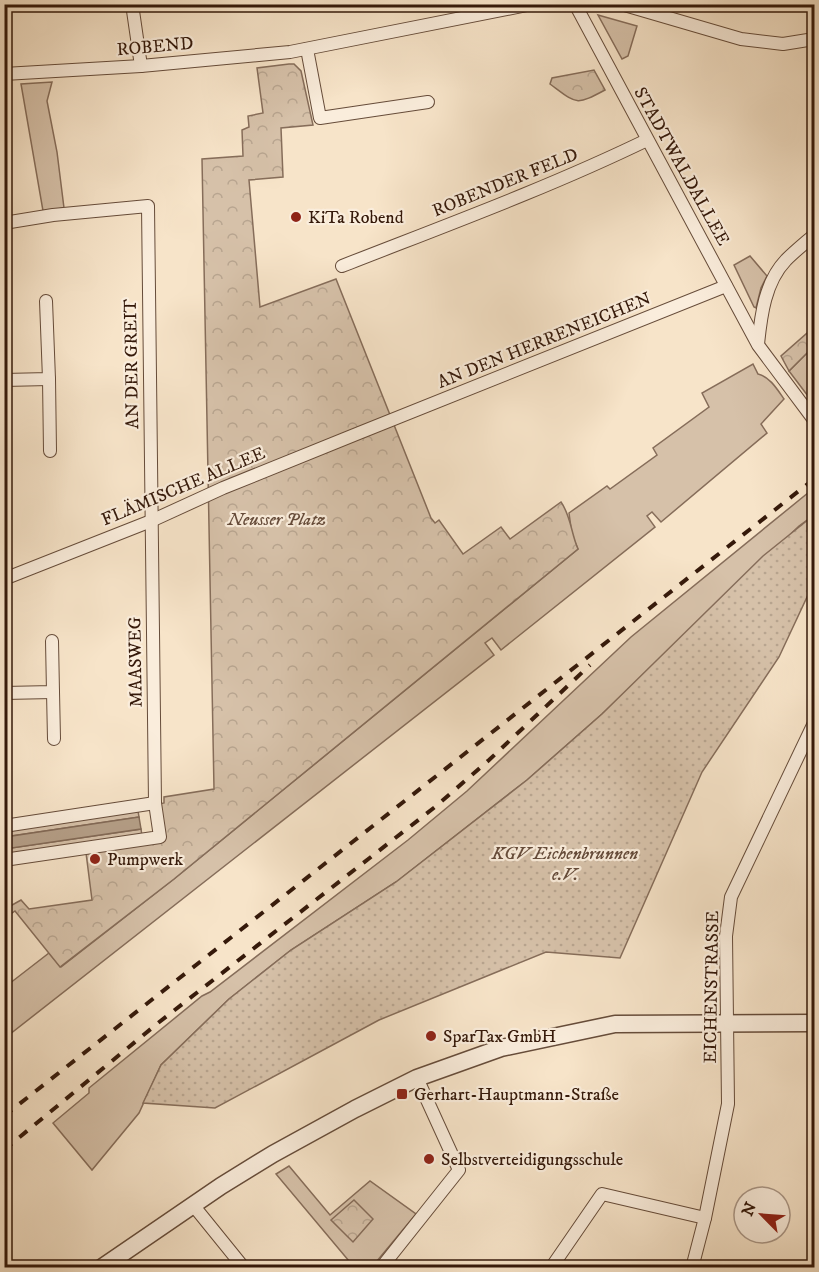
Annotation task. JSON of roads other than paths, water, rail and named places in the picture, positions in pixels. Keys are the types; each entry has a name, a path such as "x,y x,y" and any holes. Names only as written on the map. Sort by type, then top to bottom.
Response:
{"street":[{"path":"132,4 141,66"},
{"name":"ROBEND","path":"4,74 141,66 307,49 532,4"},
{"name":"STADTWALDALLEE","path":"575,4 758,345"},
{"path":"621,4 741,39 783,44 814,39"},
{"path":"307,49 320,118 428,102"},
{"name":"ROBENDER FELD","path":"342,266 588,168 647,140"},
{"name":"AN DER GREIT","path":"4,223 53,215 148,206 151,521"},
{"path":"814,235 784,262 773,281 765,300 758,345 814,420"},
{"name":"AN DEN HERRENEICHEN","path":"376,426 726,286"},
{"path":"46,301 50,451"},
{"path":"4,380 49,379"},
{"name":"FLÄMISCHE ALLEE","path":"4,579 151,521 223,488 376,426"},
{"name":"MAASWEG","path":"4,860 160,837 155,803 151,521"},
{"path":"52,640 54,739"},
{"path":"4,693 53,692"},
{"name":"EICHENSTRASSE","path":"692,1268 705,1218 728,1104 726,936 731,897 814,723"},
{"path":"4,826 155,803"},
{"path":"101,1268 273,1154 417,1078 501,1048 615,1024 814,1023"},
{"path":"381,1268 459,1170 417,1078"},
{"path":"551,1268 602,1194 705,1218"},
{"path":"193,1205 244,1268"}],"railway":[{"path":"4,1116 814,479"},
{"path":"4,1150 158,1023 435,807 489,760 590,665"}],"place":[{"name":"KiTa Robend","path":"296,217"},
{"name":"Pumpwerk","path":"95,859"},
{"name":"SparTax GmbH","path":"431,1036"},
{"name":"Gerhart-Hauptmann-Straße","path":"402,1094"},
{"name":"Selbstverteidigungsschule","path":"429,1159"}],"park label":[{"name":"Neusser Platz","path":"277,519"},
{"name":"KGV Eichenbrunnen e.V.","path":"565,863"}]}
